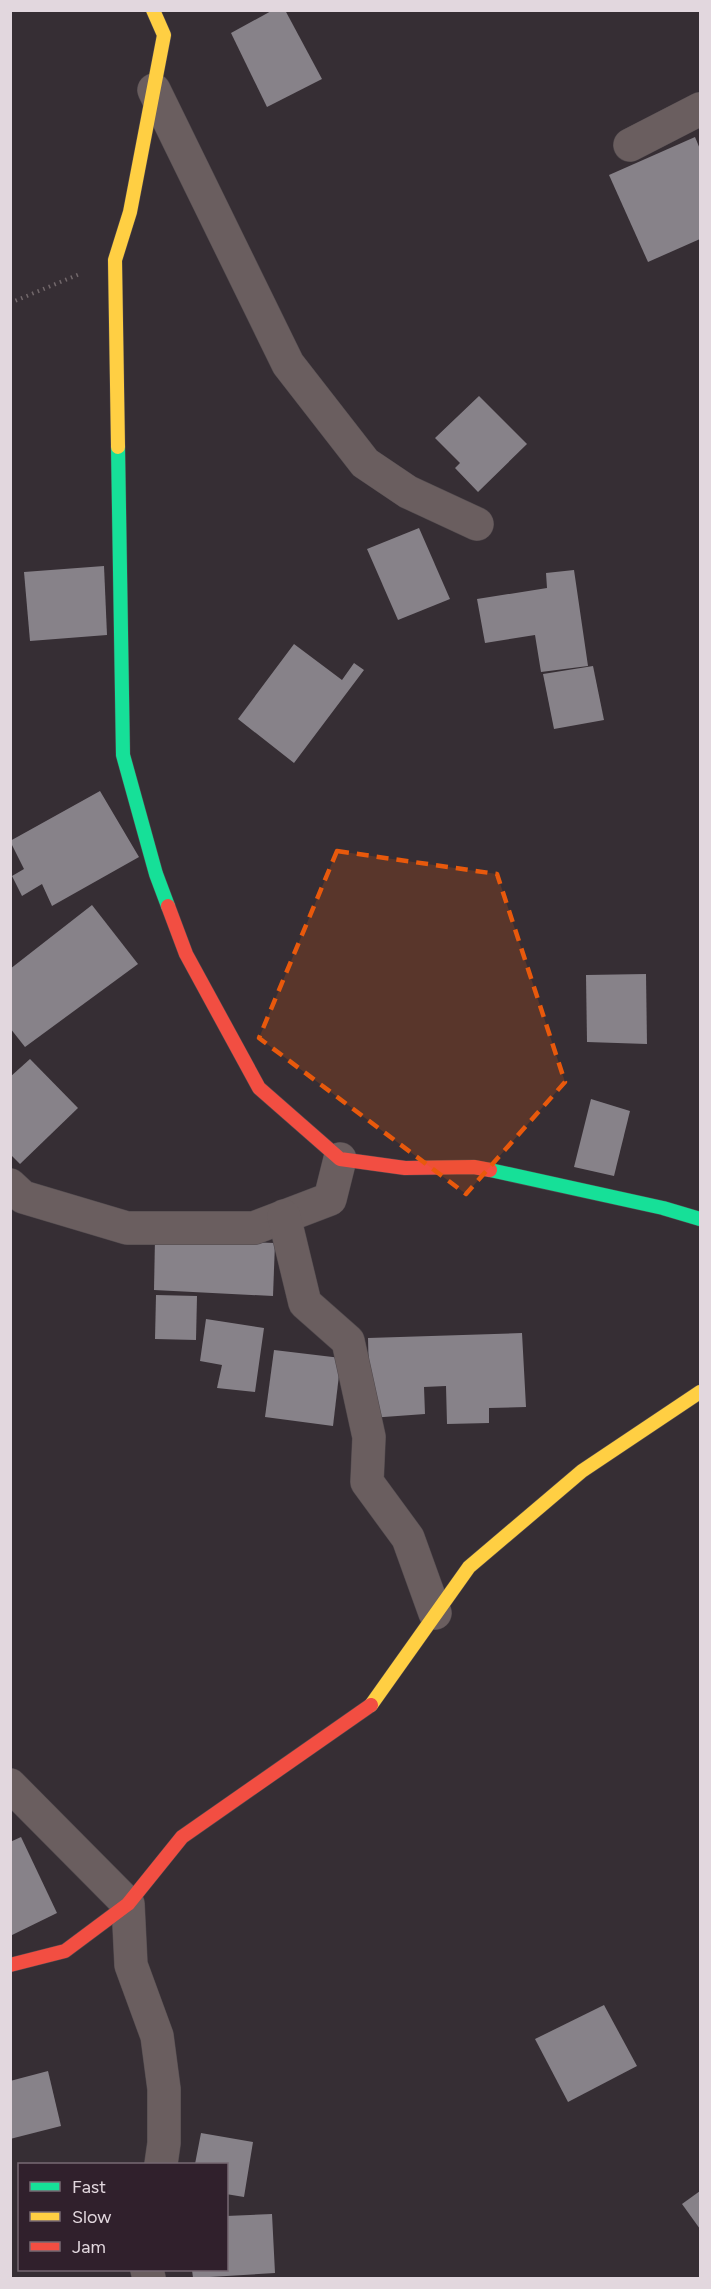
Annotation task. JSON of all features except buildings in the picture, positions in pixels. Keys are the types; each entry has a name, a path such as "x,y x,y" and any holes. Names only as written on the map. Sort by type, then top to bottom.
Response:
{"street":[{"path":"153,10 164,35 130,212 115,260 123,755 156,874 186,954 259,1088 340,1159 405,1168 474,1167 663,1208 700,1219"},
{"path":"154,90 288,364 365,463 408,492 477,524"},
{"path":"630,145 700,109"},
{"path":"10,1185 23,1197 127,1228 254,1228 330,1198 340,1159"},
{"path":"284,1216 305,1303 348,1341 369,1437 367,1482 408,1538 435,1613"},
{"path":"10,1965 65,1951 128,1904 182,1838 371,1705 469,1567 582,1471 700,1392"},
{"path":"10,1785 128,1904 131,1965 157,2036 164,2089 164,2143 161,2163"}],"path":[{"path":"10,303 115,260"}],"highlighted area":[{"path":"337,851 497,874 565,1082 466,1194 259,1038"}],"traffic: fast":[{"path":"118,447 123,755 156,874 168,906"},
{"path":"490,1170 663,1208 700,1219"}],"traffic: slow":[{"path":"118,447 115,260 130,212 164,35 153,10"},
{"path":"371,1705 469,1567 582,1471 700,1392"}],"traffic: jam":[{"path":"168,906 186,954 259,1088 340,1159 405,1168 474,1167 490,1170"},
{"path":"10,1965 65,1951 128,1904 182,1837 371,1705"}]}
